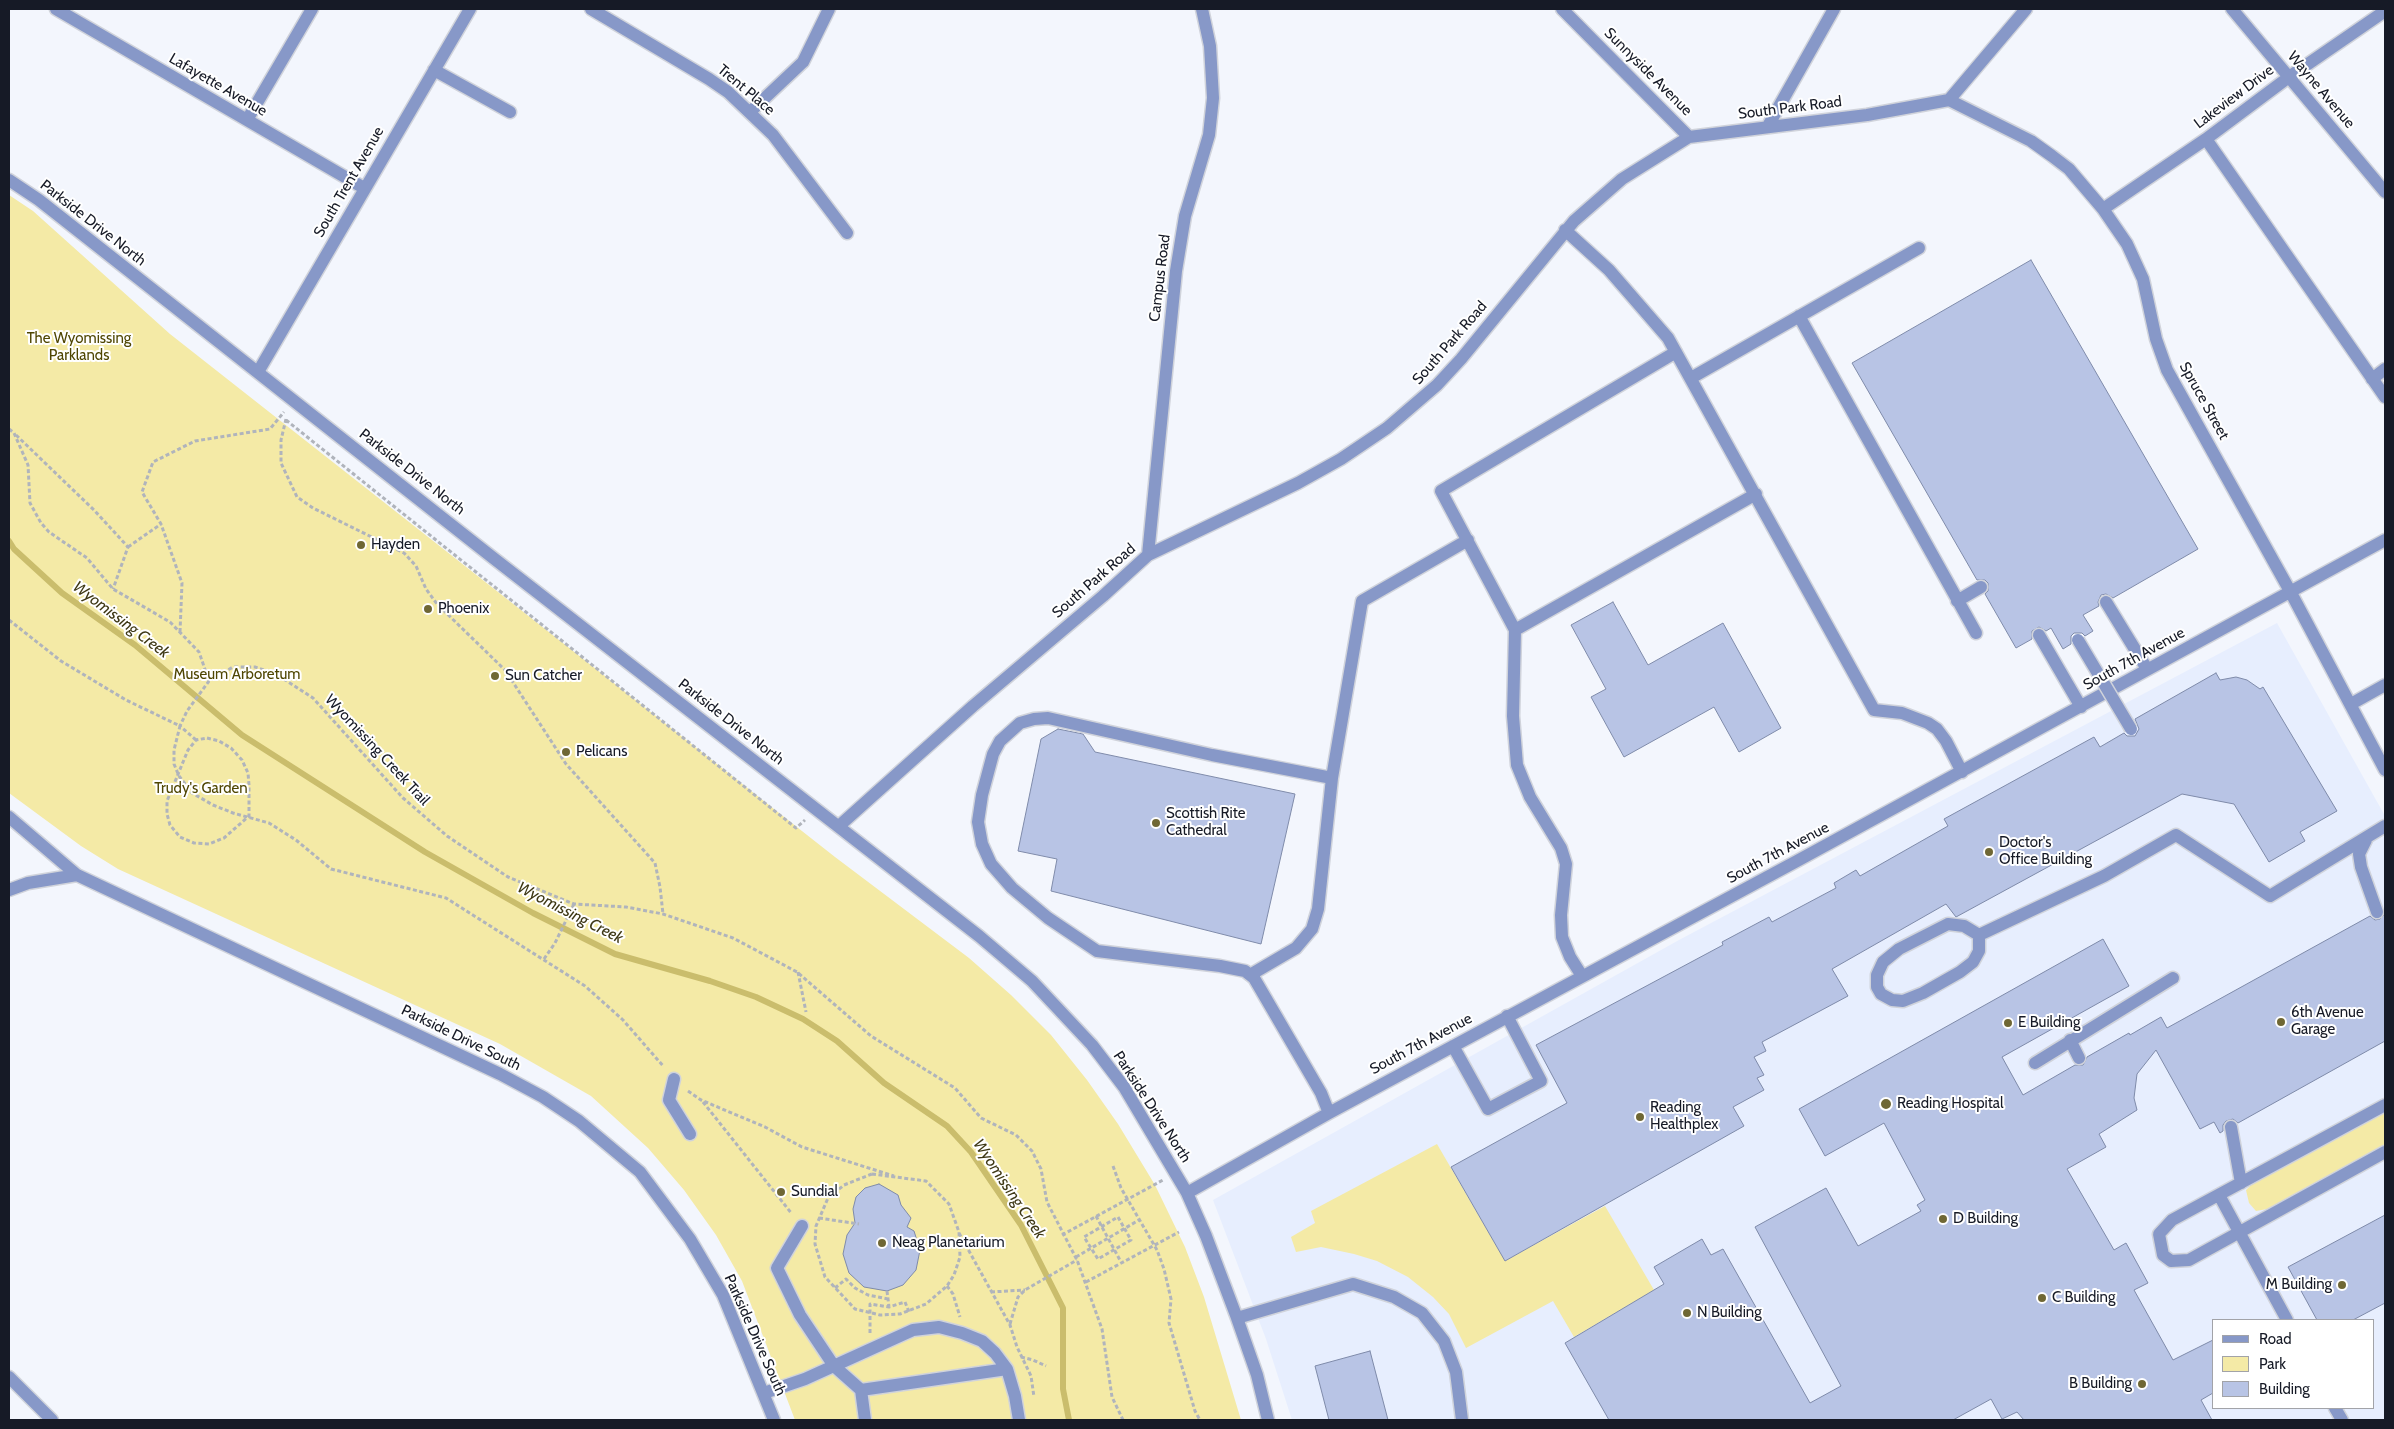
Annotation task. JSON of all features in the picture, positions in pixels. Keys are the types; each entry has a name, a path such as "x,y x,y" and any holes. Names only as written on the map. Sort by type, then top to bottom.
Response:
{"street":[{"name":"Lafayette Avenue","path":"56,9 364,188"},
{"path":"247,120 312,9"},
{"name":"South Trent Avenue","path":"258,372 470,9"},
{"name":"Trent Place","path":"591,9 709,79 750,112 773,135 847,233"},
{"path":"750,112 803,62 829,9"},
{"name":"Campus Road","path":"1148,555 1176,271 1185,216 1209,135 1212,107 1213,70 1202,9"},
{"name":"Sunnyside Avenue","path":"1562,9 1689,137"},
{"path":"1768,126 1834,9"},
{"path":"1949,100 2026,9"},
{"name":"Wayne Avenue","path":"2232,9 2385,192"},
{"name":"Lakeview Drive","path":"2103,210 2206,139 2289,76 2385,11"},
{"path":"434,70 510,112"},
{"name":"South Park Road","path":"839,826 973,706 1103,596 1148,555 1298,483 1341,459 1387,428 1419,401 1462,359 1565,230 1588,206 1622,179 1689,137 1867,115 1949,100"},
{"name":"Spruce Street","path":"1949,100 2031,141 2052,156 2069,170 2103,210 2127,244 2141,272 2156,339 2168,370 2290,591 2385,770"},
{"path":"2206,139 2385,397"},
{"name":"Parkside Drive North","path":"9,180 39,200 815,809 999,951 1060,1008 1124,1087 1186,1193 1206,1236 1237,1318 1257,1376 1268,1420"},
{"path":"1565,230 1609,270 1633,296 1659,326 1676,352 1874,710 1902,713 1928,723 1937,729 1946,741 1962,772"},
{"path":"1691,378 1919,248"},
{"path":"1799,316 1976,634"},
{"path":"1582,976 1570,957 1562,937 1561,915 1566,864 1561,848 1549,825 1530,797 1517,765 1512,716 1515,630 1441,491 1676,352"},
{"path":"2372,379 2385,369"},
{"path":"1515,630 1756,494"},
{"path":"1250,975 1296,948 1312,929 1318,909 1332,778 1362,601 1468,540"},
{"name":"South 7th Avenue","path":"1186,1193 1328,1113 2082,707 2147,669 2385,540"},
{"path":"1957,601 1981,587"},
{"path":"2106,602 2147,669"},
{"path":"2038,635 2082,707"},
{"path":"2078,640 2131,730"},
{"path":"2351,704 2385,685"},
{"path":"1328,1113 1320,1093 1263,991 1250,975 1245,971 1220,966 1098,951 1048,918 1012,888 991,864 982,844 978,822 982,795 993,754 1000,741 1020,723 1034,719 1048,718 1212,755 1332,778"},
{"name":"Parkside Drive South","path":"9,817 77,874 500,1074 543,1097 579,1121 640,1172 690,1239 723,1294 774,1420"},
{"path":"1979,935 2104,876 2176,835 2270,896 2385,826"},
{"path":"2367,838 2359,854 2361,867 2378,912"},
{"path":"9,890 28,883 77,874"},
{"path":"1948,924 1964,926 1979,935 1979,950 1972,962 1960,972 1923,993 1903,1001 1892,1000 1881,994 1877,987 1877,975 1882,962 1899,949 1934,930 1948,924"},
{"path":"2035,1063 2173,978"},
{"path":"1453,1046 1488,1109 1541,1081 1507,1016"},
{"path":"2070,1040 2079,1058"},
{"path":"674,1079 669,1100 690,1134"},
{"path":"2385,1105 2172,1220 2159,1234 2162,1255 2170,1262 2189,1260 2385,1152"},
{"path":"2230,1127 2241,1183"},
{"path":"2218,1195 2286,1319"},
{"path":"802,1226 777,1268 800,1315 834,1366 861,1390 865,1420"},
{"path":"1237,1318 1353,1284 1394,1297 1422,1313 1444,1341 1456,1372 1462,1420"},
{"path":"764,1393 834,1366 912,1330 939,1327 982,1341 995,1353 1007,1369 1015,1396 1019,1420"},
{"path":"861,1390 1007,1369"},
{"path":"9,1377 52,1420"},
{"path":"2336,1409 2342,1420"}],"path":[{"path":"296,402 286,420 281,440 281,463 297,497 313,508 404,553 416,566 426,589 437,604 505,670 566,764 654,863 660,887 662,914"},
{"path":"180,632 182,583 161,524 142,492 153,462 195,441 270,429 280,416 296,402"},
{"path":"286,420 796,828 815,809"},
{"path":"9,429 94,510 128,547"},
{"path":"14,433 28,465 30,502 41,523 49,532 87,558 113,589 170,622 199,652 209,681 187,711 180,726 174,750 174,764 179,776 192,793 213,805 233,813 269,823 296,840 331,869 446,898 585,986 623,1020 682,1088 701,1100 765,1127 802,1147 894,1176"},
{"path":"113,589 128,547 161,524"},
{"path":"9,620 61,661 126,700 180,726 196,740"},
{"name":"Wyomissing Creek Trail","path":"209,681 233,668 255,667 276,674 313,698 402,798 447,836 508,877 574,904 626,907 662,914 734,938 798,972 871,1036 955,1088 981,1118 1016,1135 1032,1151 1041,1169 1048,1202 1062,1235 1076,1258 1086,1282 1102,1330 1112,1397 1124,1420"},
{"path":"207,738 219,741 231,748 242,760 248,779 249,816 224,838 209,844 194,843 180,837 170,825 167,814 167,801 179,776 188,750 196,740 207,738"},
{"path":"544,959 555,943 574,904"},
{"path":"798,972 806,1012"},
{"path":"701,1100 816,1244"},
{"path":"1113,1166 1127,1198 1153,1244 1164,1269 1171,1299 1169,1323 1192,1403 1200,1420"},
{"path":"959,1232 960,1257 947,1286 926,1304 908,1311 880,1315 854,1309 825,1277 816,1244 816,1226 828,1198 844,1184 872,1174 926,1181 949,1204 959,1232 1010,1325 1021,1357 1031,1376 1034,1403"},
{"path":"1062,1235 1159,1182"},
{"path":"1096,1216 1121,1262"},
{"path":"1118,1217 1124,1229 1131,1240 1098,1260 1084,1236 1118,1217"},
{"path":"819,1218 859,1224"},
{"path":"991,1292 1025,1290 1066,1266 1091,1248 1140,1220"},
{"path":"1086,1282 1153,1244 1179,1232"},
{"path":"835,1288 846,1279 855,1288 868,1295 888,1299"},
{"path":"947,1286 960,1313 962,1333"},
{"path":"1010,1325 1016,1303 1025,1290"},
{"path":"887,1291 889,1307"},
{"path":"873,1348 868,1327 870,1304 889,1307 904,1303"},
{"path":"1021,1357 1046,1366"}],"shaded area":[{"name":"Reading Hospital","path":"2277,623 2385,816 2385,1420 1292,1420 1266,1339 1213,1200 1679,940"}],"green space":[{"name":"Museum Arboretum","path":"9,195 33,211 170,334 835,857 969,958 1011,995 1051,1035 1087,1080 1118,1124 1155,1185 1185,1247 1204,1297 1241,1420 795,1420 742,1281 716,1235 684,1190 648,1148 591,1096 500,1044 118,869 81,846 9,793"},
{"path":"2385,1113 2385,1144 2267,1209 2256,1211 2249,1203 2246,1190 2253,1183"},
{"path":"1437,1144 1505,1261 1605,1206 1654,1290 1574,1337 1553,1301 1466,1348 1449,1314 1433,1297 1408,1277 1377,1261 1354,1254 1321,1247 1296,1252 1291,1237 1315,1223 1311,1211"}],"building":[{"path":"2031,260 2198,549 2113,598 2106,594 2101,595 2098,602 2099,606 2083,615 2093,631 2085,636 2082,633 2074,633 2071,636 2071,644 2063,649 2051,628 2046,631 2039,627 2032,631 2032,639 2016,648 1985,594 1988,591 1988,583 1985,580 1977,580 1852,363"},
{"path":"1613,602 1648,665 1723,623 1781,728 1739,752 1714,707 1624,757 1591,697 1606,689 1571,625"},
{"path":"2216,673 2220,680 2236,677 2247,680 2260,689 2263,687 2337,811 2300,832 2305,841 2269,862 2234,804 2182,794 1956,917 1946,904 1832,969 1848,996 1762,1042 1766,1051 1754,1057 1764,1075 1757,1078 1764,1090 1733,1107 1744,1126 1505,1261 1451,1167 1567,1103 1536,1045 1723,945 1722,942 1769,917 1772,922 1836,888 1834,883 1856,870 1860,876 1948,826 1944,819 2094,737 2100,747 2124,733 2127,736 2135,736 2139,729 2135,719"},
{"name":"Scottish Rite Cathedral","path":"1058,729 1083,734 1095,752 1295,794 1261,944 1051,891 1057,859 1018,851 1041,739"},
{"path":"2385,914 2385,1041 2238,1123 2233,1119 2226,1121 2223,1125 2223,1131 2220,1133 2214,1122 2200,1129 2156,1050 2137,1074 2134,1098 2137,1110 2099,1134 2106,1147 2067,1169 2114,1250 2126,1243 2148,1283 2134,1290 2173,1360 2212,1340 2212,1394 2201,1400 2212,1420 2024,1420 2017,1412 2002,1419 1991,1399 1953,1420 1609,1420 1565,1343 1664,1284 1654,1267 1702,1239 1711,1255 1723,1249 1810,1403 1841,1386 1755,1227 1826,1188 1858,1246 1921,1211 1917,1205 1925,1200 1884,1123 1825,1156 1799,1109 2103,939 2129,986 2002,1057 2023,1095 2075,1065 2083,1065 2087,1057 2161,1017 2167,1028 2370,916 2375,920 2380,919"},
{"name":"Neag Planetarium","path":"879,1184 898,1195 901,1205 911,1218 907,1227 914,1231 920,1250 916,1270 903,1285 887,1291 864,1287 849,1273 843,1254 847,1235 855,1223 853,1209 856,1197 865,1188"},
{"name":"M Building","path":"2385,1215 2385,1303 2355,1319 2316,1319 2288,1267"},
{"path":"1370,1351 1388,1420 1329,1420 1315,1366"}],"waterway":[{"name":"Wyomissing Creek","path":"9,541 14,549 62,593 135,645 242,735 425,852 533,913 615,954 710,981 756,997 803,1019 837,1041 884,1083 947,1126 971,1152 1021,1225 1063,1308 1063,1389 1069,1420"}],"place":[{"name":"Hayden","path":"361,545"},
{"name":"Phoenix","path":"428,609"},
{"name":"Sun Catcher","path":"495,676"},
{"name":"Pelicans","path":"566,752"},
{"name":"Scottish Rite Cathedral","path":"1156,823"},
{"name":"Doctor's Office Building","path":"1989,852"},
{"name":"6th Avenue Garage","path":"2281,1022"},
{"name":"E Building","path":"2008,1023"},
{"name":"Reading Hospital","path":"1886,1104"},
{"name":"Reading Healthplex","path":"1640,1117"},
{"name":"Sundial","path":"781,1192"},
{"name":"D Building","path":"1943,1219"},
{"name":"Neag Planetarium","path":"882,1243"},
{"name":"M Building","path":"2342,1285"},
{"name":"C Building","path":"2042,1298"},
{"name":"N Building","path":"1687,1313"},
{"name":"B Building","path":"2142,1384"}],"park label":[{"name":"The Wyomissing Parklands","path":"79,348"},
{"name":"Trudy's Garden","path":"201,789"}]}
